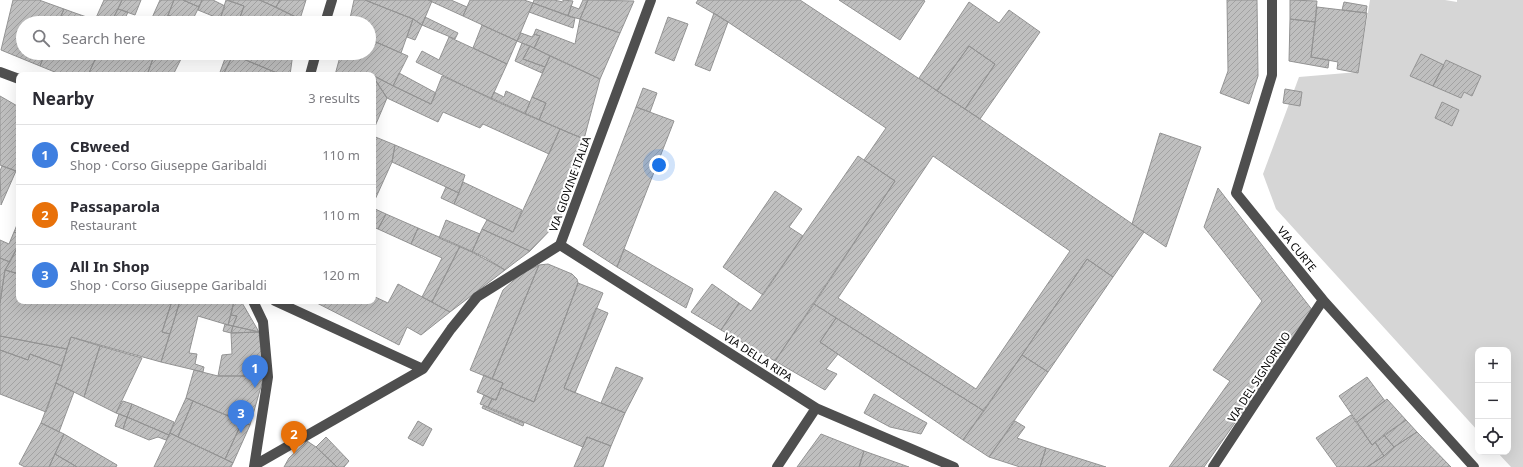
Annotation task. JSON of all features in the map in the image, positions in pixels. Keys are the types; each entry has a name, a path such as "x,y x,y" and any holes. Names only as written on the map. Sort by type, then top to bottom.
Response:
{"street":[{"path":"327,16 332,0"},
{"name":"VIA GIOVINE ITALIA","path":"423,369 451,329 477,297 560,245 651,0"},
{"name":"VIA CURTE","path":"1272,0 1272,75 1236,193 1323,300 1474,467"},
{"path":"311,72 314,60"},
{"path":"0,72 16,78"},
{"name":"VIA DELLA RIPA","path":"560,245 816,408 954,467"},
{"name":"VIA DEL SIGNORINO","path":"1213,467 1323,300"},
{"path":"254,304 263,322 268,377 255,466"},
{"path":"282,304 423,369"},
{"path":"255,466 423,369"},
{"path":"777,467 816,408"}],"shaded area":[{"path":"1370,0 1445,0 1457,2 1457,0 1523,0 1523,467 1511,467 1500,455 1511,455 1511,347 1475,347 1475,428 1276,209 1263,174 1299,77 1358,72"}],"building":[{"path":"13,0 39,0 64,9 61,16 16,16 16,56 1,50"},
{"path":"104,0 122,0 114,16 97,16"},
{"path":"122,0 141,0 135,15 118,9"},
{"path":"160,0 174,0 168,16 153,16"},
{"path":"174,0 183,0 199,7 194,16 168,15"},
{"path":"183,0 202,0 199,7"},
{"path":"202,0 213,0 225,6 221,16 213,16 198,10"},
{"path":"226,0 244,6 240,16 221,16"},
{"path":"228,0 260,0 294,16 240,16 244,6"},
{"path":"259,0 280,0 276,7"},
{"path":"280,0 306,0 301,16 294,16 276,7"},
{"path":"354,0 365,0 413,19 401,53 376,42 376,16 351,16"},
{"path":"365,0 432,1 422,25 413,19"},
{"path":"428,0 451,0 467,7 463,16"},
{"path":"470,0 524,0 533,3 517,41 463,16"},
{"path":"534,0 554,0 563,2 563,0 573,1 568,16 533,3"},
{"path":"583,0 588,0 580,19 568,16 571,6 579,9"},
{"path":"588,0 634,1 620,33 580,19"},
{"path":"698,0 800,0 980,119 1144,232 1113,277 1087,259 984,411 814,304 895,181 864,160 886,128 728,22 696,3","holes":["933,156 1070,251 976,389 838,298"]},
{"path":"839,0 923,0 925,1 900,40"},
{"path":"1227,0 1257,0 1258,76 1249,104 1220,93 1228,71"},
{"path":"1290,0 1317,1 1315,22 1290,19"},
{"path":"969,2 999,23 1009,10 1040,32 980,119 965,109 995,64 969,46 937,91 919,78"},
{"path":"1344,2 1367,6 1366,13 1342,10"},
{"path":"533,3 575,18 573,28 529,12"},
{"path":"1317,7 1367,13 1358,73 1337,69 1338,62 1311,57"},
{"path":"64,9 84,16 61,16"},
{"path":"118,9 128,12 126,16 114,16"},
{"path":"714,13 728,22 710,71 695,65"},
{"path":"425,17 458,33 455,39 422,25"},
{"path":"668,17 688,24 674,61 655,53"},
{"path":"413,19 422,25 415,40 407,37"},
{"path":"580,19 620,33 600,79 534,48 540,36 534,34 536,29 575,44"},
{"path":"1290,19 1315,22 1311,57 1329,60 1328,68 1289,61"},
{"path":"482,25 517,41 507,64 473,48"},
{"path":"521,33 532,37 534,34 540,36 534,48 517,41"},
{"path":"449,37 507,64 491,99 416,62 422,51 439,60"},
{"path":"376,42 408,56 393,86 376,77 376,72 336,72 339,60 376,60"},
{"path":"522,43 530,46 523,59 545,67 542,73 515,61"},
{"path":"530,46 550,56 545,67 523,59"},
{"path":"969,46 995,64 965,109 937,91"},
{"path":"1421,54 1444,65 1433,86 1410,76"},
{"path":"550,56 600,79 584,139 539,120 546,103 532,97"},
{"path":"25,60 42,60 40,66"},
{"path":"42,60 95,60 89,72 55,72 40,66"},
{"path":"95,60 152,60 148,72 89,72"},
{"path":"152,60 180,60 174,72 148,72"},
{"path":"224,60 230,60 224,72 220,72"},
{"path":"230,60 245,60 275,72 224,72"},
{"path":"246,60 292,60 290,72 275,72"},
{"path":"1446,60 1481,76 1472,96 1464,92 1461,98 1433,86"},
{"path":"399,73 436,93 431,104 393,86"},
{"path":"442,76 560,129 549,154 483,124 480,128 443,112 438,122 387,98 376,81 376,77 431,104"},
{"path":"376,82 387,98 376,124"},
{"path":"643,88 657,93 650,112 636,107"},
{"path":"1285,89 1302,92 1300,106 1283,103"},
{"path":"506,91 530,102 525,114 491,99 494,92 504,97"},
{"path":"0,96 16,105 16,171 0,165"},
{"path":"532,97 546,103 539,120 525,114"},
{"path":"1442,102 1459,110 1452,126 1435,118"},
{"path":"636,107 674,121 617,267 583,245"},
{"path":"560,129 584,139 569,198 557,223 530,251 482,229 487,220 513,232"},
{"path":"1160,133 1201,147 1166,247 1132,224"},
{"path":"376,137 395,145 392,162 376,197"},
{"path":"395,145 465,175 459,193 392,162"},
{"path":"858,156 895,181 775,361 721,330 739,303 751,311"},
{"path":"2,166 16,171 1,205 0,171"},
{"path":"463,182 522,210 513,232 454,204"},
{"path":"446,187 459,193 454,204 441,198"},
{"path":"1218,188 1313,311 1204,467 1169,467 1230,381 1213,370 1262,301 1204,227"},
{"path":"775,191 802,209 789,227 803,236 763,295 723,267"},
{"path":"376,209 386,214 378,229 376,228"},
{"path":"386,214 418,228 411,244 378,229"},
{"path":"446,220 480,234 472,252 439,238"},
{"path":"418,228 460,246 432,302 422,297 442,258 411,244"},
{"path":"482,229 530,251 505,270 472,252"},
{"path":"14,232 16,233 16,250 10,262 0,258 0,240 9,244"},
{"path":"460,246 484,257 505,270 450,312 432,302"},
{"path":"624,249 693,289 686,308 617,267"},
{"path":"16,250 16,273 5,270"},
{"path":"0,258 10,262 5,270 0,303"},
{"path":"1087,259 1113,277 1048,372 1022,355"},
{"path":"548,264 572,274 577,279 578,283 534,402 501,388 503,383 492,379 539,265"},
{"path":"539,265 492,379 470,370 503,290 522,273"},
{"path":"5,270 16,273 16,304 171,304 162,332 170,334 161,362 71,337 67,349 0,336 0,303"},
{"path":"578,283 603,293 564,388 625,413 611,446 587,437 583,447 488,407 492,399 496,400 501,388 534,402"},
{"path":"398,284 450,312 421,335 407,327 399,345 319,304 376,304 376,297 388,303"},
{"path":"712,284 739,303 721,330 691,312"},
{"path":"171,304 179,304 170,334 162,332"},
{"path":"179,304 233,304 228,325 198,316 189,353 197,354 195,364 204,367 203,372 161,362"},
{"path":"233,304 243,304 259,332 233,326 237,316 231,315"},
{"path":"814,304 836,318 820,342 838,354 826,369 837,374 825,390 775,361"},
{"path":"596,308 608,313 575,393 564,388"},
{"path":"231,315 237,316 233,326 228,325"},
{"path":"836,318 984,411 963,440 820,342"},
{"path":"225,324 233,326 231,333 223,331"},
{"path":"233,326 259,332 231,333"},
{"path":"259,332 264,376 218,376 222,355 232,354 231,333"},
{"path":"0,336 67,349 62,366 30,354 28,360 0,350"},
{"path":"71,337 100,346 84,397 56,383"},
{"path":"100,346 142,358 116,413 84,397"},
{"path":"0,350 28,360 30,354 62,366 46,412 0,394"},
{"path":"1022,355 1048,372 989,457 963,440"},
{"path":"616,367 643,378 625,413 601,403"},
{"path":"194,370 218,376 264,376 250,425 186,398"},
{"path":"484,375 503,383 496,400 477,392"},
{"path":"1367,377 1385,401 1357,422 1339,396"},
{"path":"56,383 74,392 59,432 41,423"},
{"path":"874,394 927,423 921,434 890,427 864,413"},
{"path":"484,395 492,399 488,407 480,404"},
{"path":"186,398 193,401 178,437 170,433"},
{"path":"1387,399 1406,420 1372,445 1357,422"},
{"path":"123,401 132,404 127,417 116,413"},
{"path":"193,401 242,422 225,459 178,437"},
{"path":"132,404 174,422 169,435 127,417"},
{"path":"483,406 524,423 523,426 482,408"},
{"path":"119,414 127,417 123,429 115,426"},
{"path":"1351,415 1372,445 1375,442 1384,456 1367,467 1337,467 1316,438"},
{"path":"127,417 169,435 166,440 158,437 149,440 123,429"},
{"path":"1406,420 1417,432 1394,447 1384,435"},
{"path":"418,421 432,429 423,446 408,438"},
{"path":"1015,421 1025,427 1017,438 1046,448 1040,467 1020,467 989,457"},
{"path":"242,422 250,425 233,463 225,459"},
{"path":"41,423 64,434 49,467 25,467 19,464"},
{"path":"1417,432 1451,467 1367,467 1384,456 1394,447"},
{"path":"170,433 233,463 231,467 154,467"},
{"path":"64,434 117,465 116,467 77,467 55,454"},
{"path":"821,434 864,451 859,467 797,467"},
{"path":"1384,435 1394,447 1384,456 1375,442"},
{"path":"326,437 349,461 344,467 337,467 316,447"},
{"path":"587,437 611,446 603,467 574,467"},
{"path":"307,441 316,447 337,467 284,467 289,458"},
{"path":"1046,448 1106,467 1040,467"},
{"path":"864,451 909,467 859,467"},
{"path":"55,454 77,467 49,467"}],"place":[{"name":"CBweed","path":"255,388"},
{"name":"All In Shop","path":"241,433"},
{"name":"Passaparola","path":"294,454"}]}
